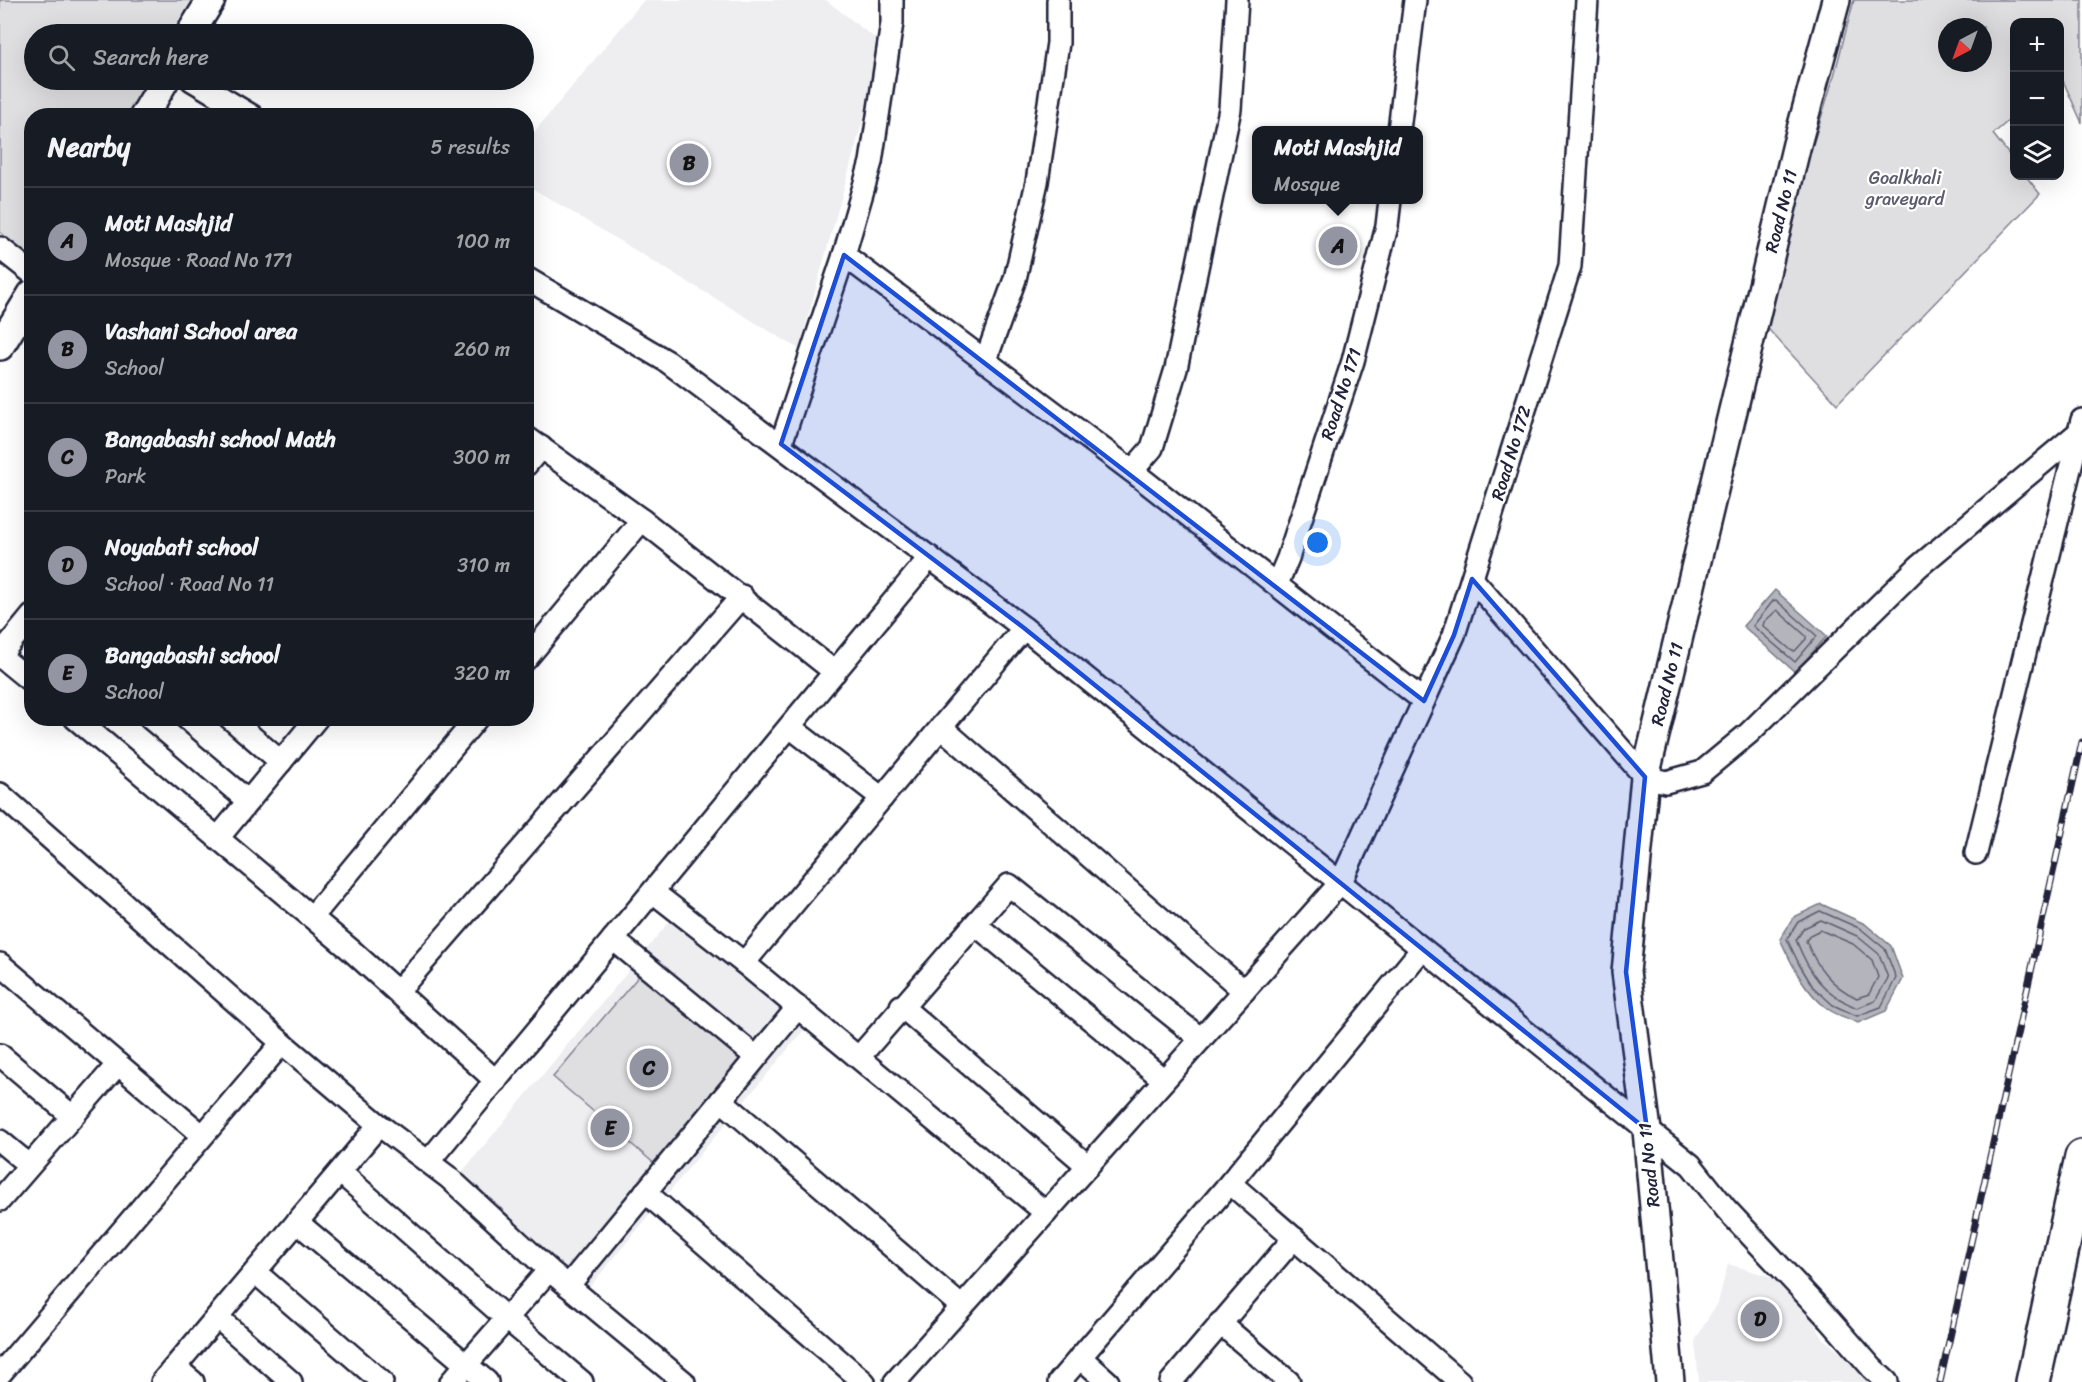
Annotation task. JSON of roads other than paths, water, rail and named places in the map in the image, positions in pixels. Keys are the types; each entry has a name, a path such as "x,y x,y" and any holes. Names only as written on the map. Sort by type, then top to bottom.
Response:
{"highway":[{"path":"2033,1382 2082,1157"}],"street":[{"path":"196,24 211,0"},
{"path":"781,444 844,255 871,162 892,23 892,0"},
{"path":"985,362 1015,279 1037,182 1058,43 1058,0"},
{"path":"1132,471 1152,448 1176,369 1230,109 1237,0"},
{"path":"1399,126 1415,0"},
{"name":"Road No 172","path":"895,1382 1341,882 1454,635 1570,266 1587,0"},
{"name":"Road No 11","path":"1670,1382 1647,1130 1626,972 1645,777 1797,144 1836,0"},
{"path":"149,108 159,90"},
{"path":"209,90 239,108"},
{"name":"Road No 171","path":"1277,584 1353,362 1387,226 1390,204"},
{"path":"0,248 24,267"},
{"path":"844,255 1132,471 1424,701"},
{"path":"534,283 668,362 781,444 1024,628 1691,1165 1726,1209 1887,1382"},
{"path":"0,346 24,307"},
{"path":"1472,579 1645,777 1666,782 1702,772 1749,733 1918,567 2081,426"},
{"path":"1976,853 2081,426"},
{"path":"534,442 742,596 836,672"},
{"path":"534,649 642,520"},
{"path":"428,1162 930,557"},
{"path":"398,990 742,596"},
{"path":"24,626 0,655 24,675"},
{"path":"744,963 1024,628"},
{"path":"85,726 398,990 496,1081"},
{"path":"159,726 248,801"},
{"path":"239,726 281,762"},
{"path":"218,838 310,726"},
{"path":"312,917 470,726"},
{"path":"790,727 882,798"},
{"path":"941,727 1244,991"},
{"path":"0,794 282,1042 379,1125 448,1177 549,1270 684,1382"},
{"path":"858,1057 1009,885 1201,1039"},
{"path":"653,892 798,1007 1046,1213"},
{"path":"975,924 1164,1080"},
{"path":"613,939 756,1057"},
{"path":"1059,1382 1230,1183 1422,949"},
{"path":"0,964 197,1131"},
{"path":"901,1006 1088,1166"},
{"path":"568,1286 798,1007"},
{"path":"0,1374 282,1042"},
{"path":"0,1055 72,1116"},
{"path":"0,1200 118,1064"},
{"path":"721,1100 962,1307"},
{"path":"193,1382 169,1374 379,1125"},
{"path":"0,1141 29,1166"},
{"path":"340,1172 582,1382"},
{"path":"1230,1183 1460,1382"},
{"path":"645,1192 864,1382"},
{"path":"297,1222 487,1382"},
{"path":"1171,1382 1294,1238"},
{"path":"451,1382 549,1270"},
{"path":"255,1272 382,1382"},
{"path":"217,1317 291,1382"},
{"path":"1220,1323 1289,1382"},
{"path":"1080,1358 1108,1382"}],"water":[{"path":"1775,590 1827,636 1795,672 1743,626"},
{"path":"1821,904 1865,924 1891,946 1903,979 1886,1011 1858,1023 1828,1009 1812,994 1800,977 1780,939 1794,917"}],"railway":[{"path":"1940,1382 2082,742"}],"place":[{"name":"Vashani School area","path":"689,163"},
{"name":"Moti Mashjid","path":"1338,246"},
{"name":"Bangabashi school Math","path":"649,1068"},
{"name":"Bangabashi school","path":"610,1128"},
{"name":"Noyabati school","path":"1760,1319"}],"park label":[{"name":"Goalkhali graveyard","path":"1905,188"}]}
